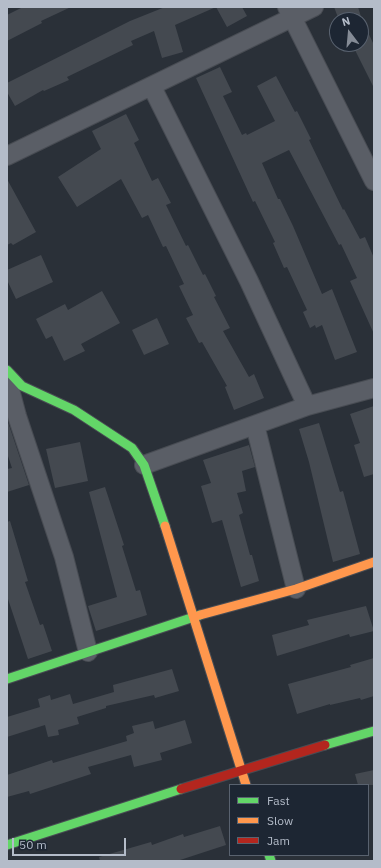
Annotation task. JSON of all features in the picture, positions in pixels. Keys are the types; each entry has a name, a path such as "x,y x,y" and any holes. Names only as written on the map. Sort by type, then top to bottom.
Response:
{"street":[{"path":"7,156 152,87 290,13 314,7"},
{"path":"290,13 374,181"},
{"path":"152,87 249,281 307,406"},
{"path":"7,370 22,386 74,410 132,448 144,465 194,617 246,784"},
{"path":"7,378 16,416 64,557 88,652"},
{"path":"144,465 307,406 374,388"},
{"path":"255,425 296,589"},
{"path":"7,679 194,617 296,589 374,562"},
{"path":"7,845 241,770 374,731"}],"building":[{"path":"23,7 71,7 41,21 42,23 7,41 7,15"},
{"path":"165,7 216,7 175,25 183,52 162,58 154,31 131,41 133,45 67,77 69,80 44,91 43,90 15,106 7,92 7,83 130,21"},
{"path":"216,7 242,7 247,16 227,27"},
{"path":"334,7 358,7 360,12 336,12"},
{"path":"369,35 374,45 374,88 356,52 369,52"},
{"path":"220,67 232,92 223,96 242,135 246,133 247,135 275,121 257,86 276,76 295,112 297,111 311,139 309,140 343,210 344,209 360,239 365,237 374,258 374,334 350,281 357,278 341,244 339,245 289,150 262,163 278,199 280,199 293,226 322,294 332,289 357,352 335,360 322,325 316,328 315,325 310,328 303,312 307,310 287,267 284,268 273,243 275,242 255,201 253,202 196,78"},
{"path":"126,114 139,140 134,143 152,181 158,178 171,203 166,205 186,246 188,245 203,275 205,274 216,296 214,297 230,328 223,331 249,377 254,374 264,398 234,410 225,387 227,386 202,342 199,343 186,318 193,315 179,286 184,284 166,246 163,247 148,215 142,218 121,179 77,207 58,177 101,149 92,131"},
{"path":"7,179 36,232 13,245 11,243 7,245"},
{"path":"41,255 53,282 16,299 7,280 7,270"},
{"path":"102,291 120,323 81,344 85,351 64,361 52,336 46,339 36,319 65,304 68,310"},
{"path":"157,318 169,344 144,355 132,330"},
{"path":"374,406 374,474 364,477 354,445 360,443 350,414"},
{"path":"7,419 29,485 7,492 7,469 12,468 7,453"},
{"path":"319,423 340,492 343,491 360,554 333,562 309,462 299,429"},
{"path":"80,442 88,481 55,488 46,449"},
{"path":"249,445 255,467 242,471 246,491 237,493 243,513 239,515 259,581 241,587 222,520 212,523 201,486 211,483 203,460"},
{"path":"105,487 124,545 122,546 136,591 140,590 147,615 96,631 88,606 117,597 89,492"},
{"path":"10,521 28,581 25,582 40,625 43,624 52,651 28,659 7,596 7,522"},
{"path":"366,606 374,631 350,637 349,634 277,656 272,635 309,625 307,620"},
{"path":"374,658 374,696 361,700 360,698 330,704 297,714 288,684 351,667 350,665"},
{"path":"172,669 179,691 155,698 154,695 106,706 106,708 77,717 79,724 58,730 59,735 48,737 45,725 7,737 7,717 40,707 38,699 50,695 51,700 70,694 73,704 114,692 113,685"},
{"path":"185,720 192,743 160,753 162,760 134,767 131,755 88,767 91,774 30,794 29,791 7,797 7,775 52,760 53,763 127,741 126,736 134,733 132,726 153,721 155,729"},
{"path":"374,770 374,785 358,784 355,774"},
{"path":"220,826 226,845 177,861 100,861 99,857 151,842 152,845 183,834 184,837"}],"traffic: fast":[{"path":"7,370 22,386 74,410 132,448 144,465 165,526"},
{"path":"7,679 200,615"},
{"path":"325,745 374,731"},
{"path":"7,845 181,789"},
{"path":"269,856 271,861"}],"traffic: slow":[{"path":"165,526 246,784"},
{"path":"200,615 296,589 374,562"}],"traffic: jam":[{"path":"181,789 325,745"}]}
